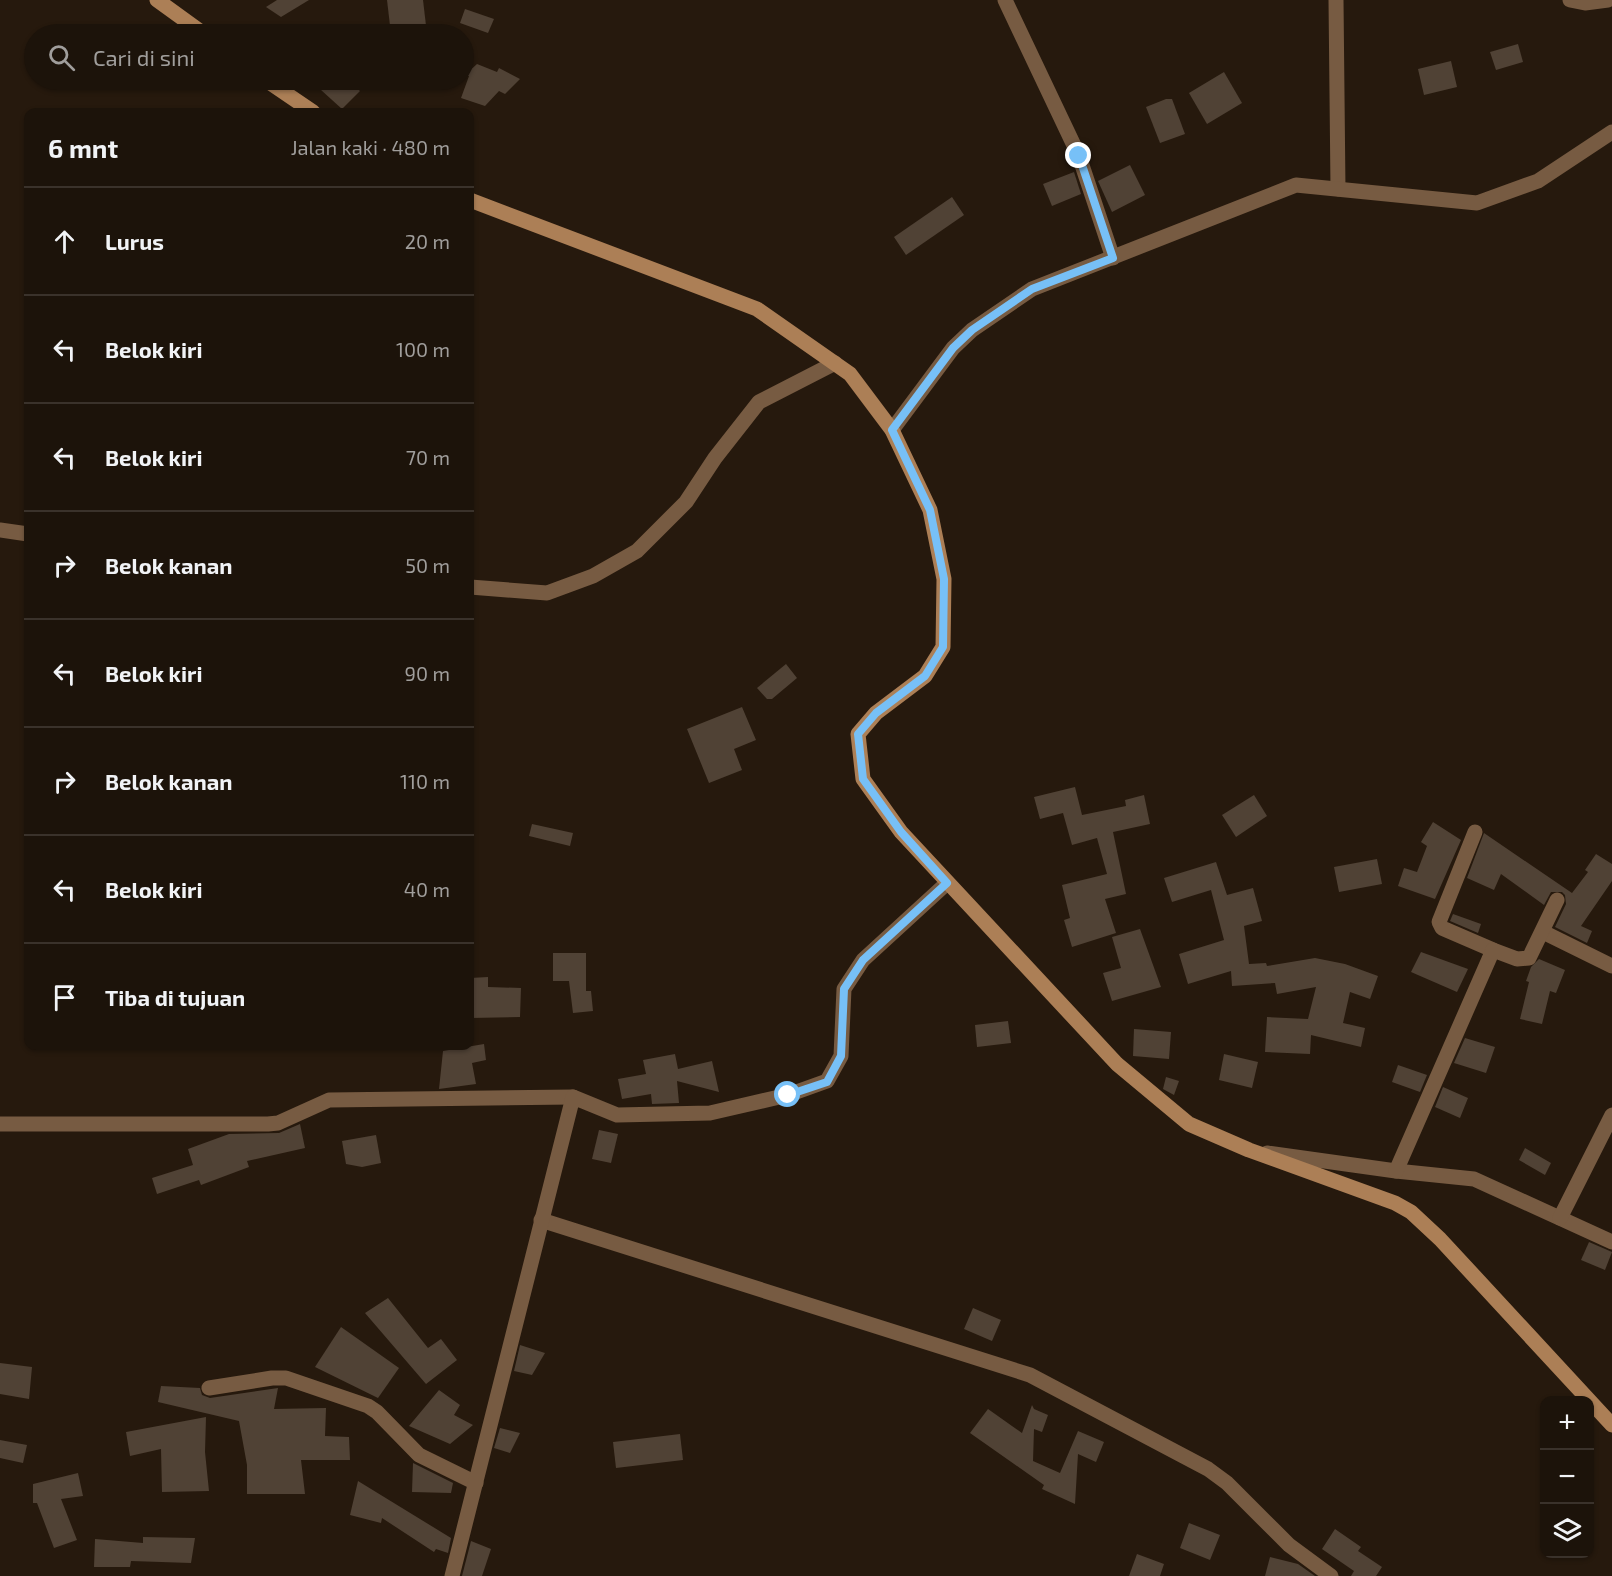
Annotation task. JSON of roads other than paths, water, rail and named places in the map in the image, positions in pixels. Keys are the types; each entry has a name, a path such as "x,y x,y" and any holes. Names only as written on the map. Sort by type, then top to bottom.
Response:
{"street":[{"path":"157,0 190,24"},
{"path":"1005,0 1079,156 1113,258"},
{"path":"1336,0 1338,189"},
{"path":"1570,0 1585,3 1608,0"},
{"path":"280,90 306,108"},
{"path":"892,430 953,348 972,330 1032,289 1296,185 1477,203 1538,181 1612,132"},
{"path":"474,202 757,309 850,374 892,430 930,510 944,579 943,647 925,676 876,713 858,734 863,779 901,832 1117,1064 1190,1124 1249,1150 1395,1203 1411,1212 1464,1265 1612,1425"},
{"path":"474,587 547,593 592,576 637,551 686,502 759,402 835,363"},
{"path":"0,530 24,533"},
{"path":"1474,832 1438,922 1442,928 1517,959 1529,958 1557,900"},
{"path":"0,1124 268,1124 278,1123 329,1100 573,1097 617,1115 710,1113 788,1095 827,1082 841,1056 844,989 863,960 947,883"},
{"path":"1543,932 1612,966"},
{"path":"1396,1172 1493,950"},
{"path":"452,1576 573,1097"},
{"path":"1560,1218 1612,1115"},
{"path":"1249,1150 1396,1172 1474,1179 1612,1242"},
{"path":"541,1220 1030,1375 1213,1472 1289,1545 1331,1576"},
{"path":"209,1388 272,1378 300,1381 368,1406 377,1412 419,1455 476,1483"}]}
